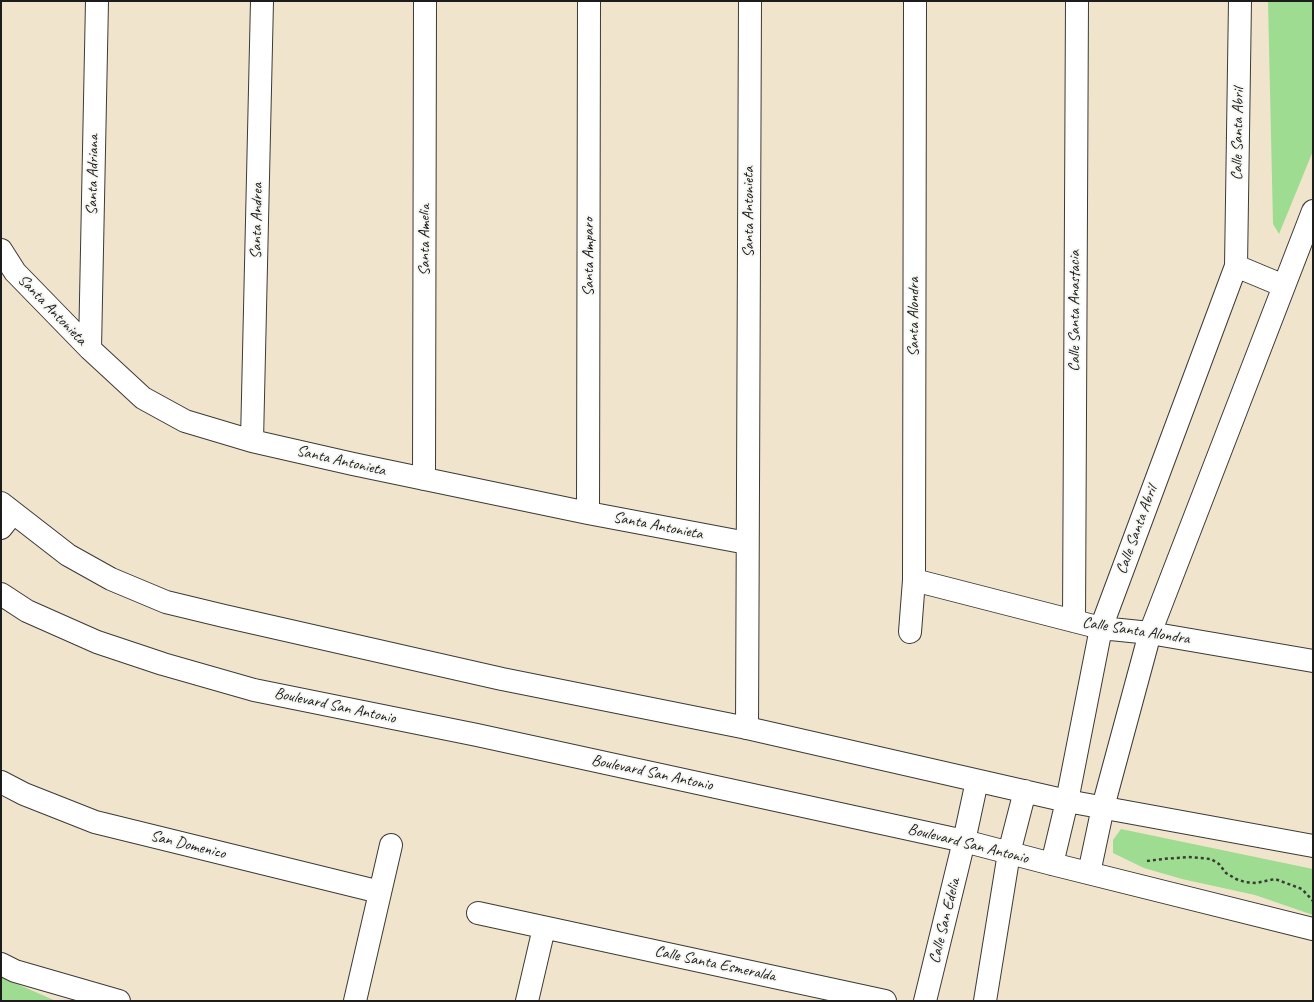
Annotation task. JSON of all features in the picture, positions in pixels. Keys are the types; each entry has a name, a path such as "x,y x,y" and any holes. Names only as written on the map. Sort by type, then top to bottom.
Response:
{"street":[{"name":"Santa Adriana","path":"90,349 97,1"},
{"name":"Santa Andrea","path":"252,440 262,1"},
{"name":"Santa Amelia","path":"424,479 426,1"},
{"name":"Santa Amparo","path":"588,513 589,1"},
{"name":"Santa Antonieta","path":"747,728 750,1"},
{"name":"Santa Alondra","path":"910,632 914,580 915,1"},
{"name":"Calle Santa Anastacia","path":"1074,620 1077,1"},
{"name":"Calle Santa Abril","path":"1052,864 1067,801 1101,628 1236,266 1240,1"},
{"path":"1089,873 1103,807 1150,633 1313,211"},
{"name":"Santa Antonieta","path":"1,250 15,272 90,349 143,398 185,421 252,440 424,479 588,513 747,543"},
{"path":"1236,266 1284,286"},
{"path":"5,515 68,555 111,579 166,602 502,679 747,728 1067,801 1313,846"},
{"name":"Calle Santa Alondra","path":"914,580 1101,628 1150,633 1313,661"},
{"name":"Boulevard San Antonio","path":"1,594 27,611 97,642 163,664 254,690 477,735 964,841 1313,929"},
{"name":"Calle San Edelia","path":"925,1001 977,781"},
{"name":"San Domenico","path":"1,782 24,794 95,822 380,892"},
{"path":"985,1001 1009,853 1025,791"},
{"path":"355,1001 391,845"},
{"name":"Calle Santa Esmeralda","path":"478,913 885,1001"},
{"path":"527,1001 544,928"},
{"path":"1,964 15,971 119,1001"}],"path":[{"path":"1142,862 1188,857 1211,859 1219,864 1226,873 1236,879 1256,883 1275,879 1302,889 1313,901"}],"green space":[{"path":"1268,1 1313,1 1313,151 1279,234 1273,224"},
{"path":"1121,829 1313,869 1313,915 1255,895 1182,879 1144,868 1113,853 1113,840"},
{"path":"1,977 56,1001 1,1001"}]}
